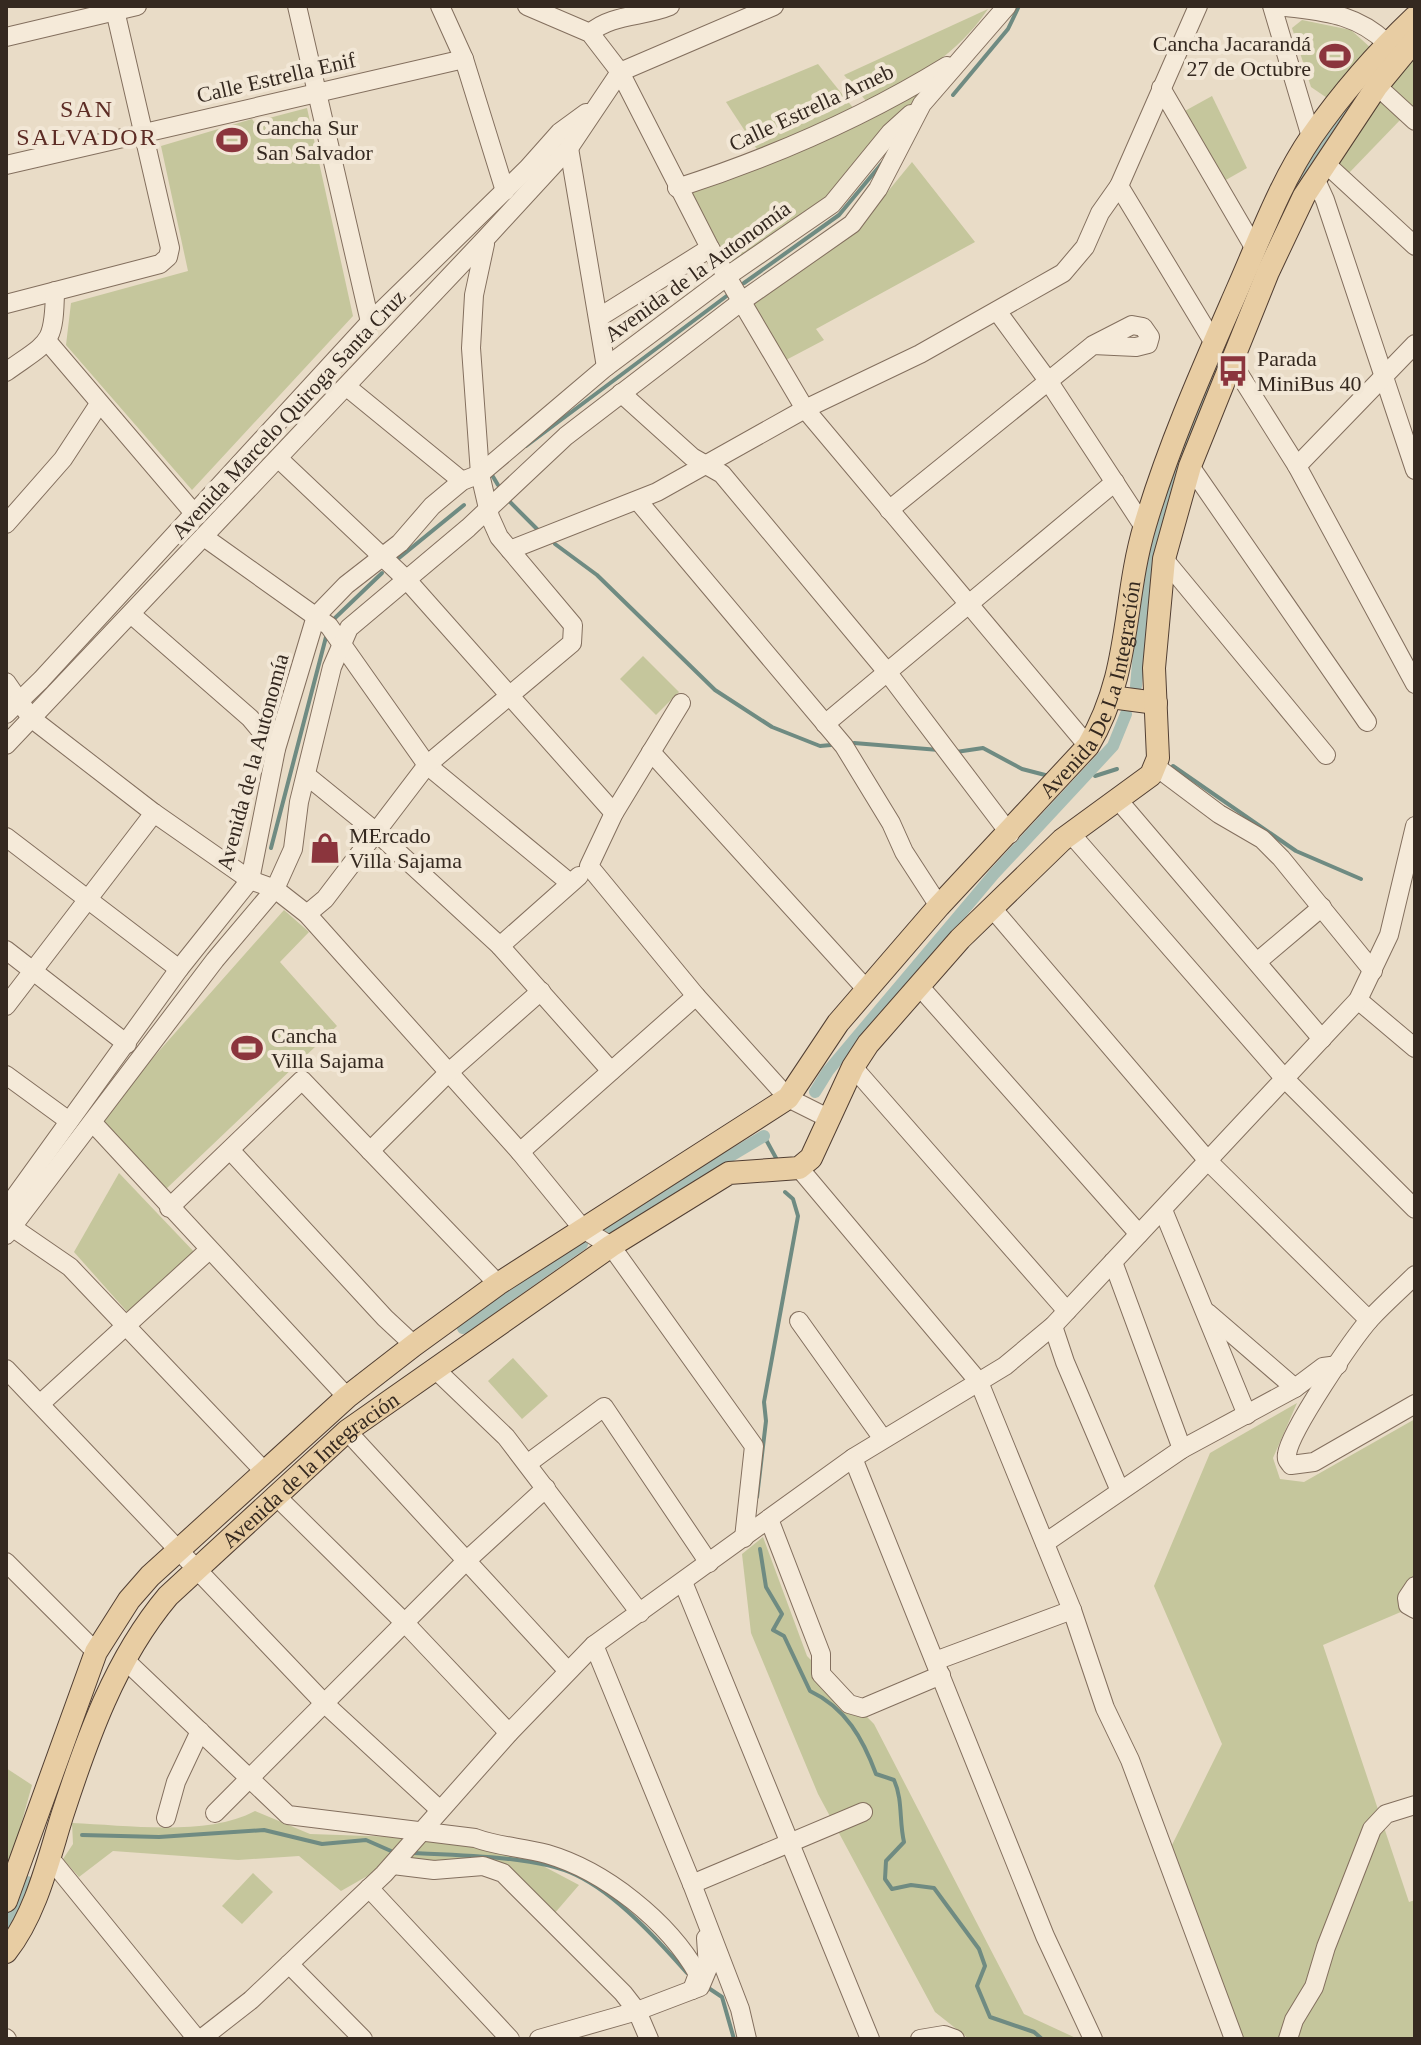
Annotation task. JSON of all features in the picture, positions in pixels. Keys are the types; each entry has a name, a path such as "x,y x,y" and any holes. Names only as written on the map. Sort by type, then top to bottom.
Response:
{"main road":[{"name":"Avenida De La Integración","path":"583,1229 788,1098 838,1023 939,906 1010,834 1088,746 1111,697 1124,655 1144,527 1169,453 1255,249 1311,137 1387,43 1415,17"},
{"name":"Avenida De La Integración","path":"1155,766 1159,748 1154,668 1164,559 1190,466 1268,272 1320,171 1377,86 1415,40"},
{"path":"1111,697 1156,703"},
{"path":"799,1168 811,1158 853,1067 868,1044 992,908 1062,840 1119,801 1151,775 1155,766"},
{"name":"Avenida de la Integración","path":"6,1952 22,1926 106,1697 124,1659 147,1620 196,1570 347,1431 611,1246 729,1173 799,1168"},
{"name":"Avenida de la Integración","path":"6,1901 96,1652 129,1600 179,1548 347,1397 498,1284 583,1229"},
{"path":"32,1831 56,1835"}],"street":[{"path":"6,37 115,8 137,6"},
{"path":"297,6 370,322"},
{"path":"440,6 464,59 505,191"},
{"path":"527,6 590,33 620,72 677,188 805,409 1088,746"},
{"path":"590,33 603,21 670,6"},
{"path":"620,72 774,6"},
{"path":"263,1470 70,1267 8,1224 93,1123 215,960 275,889 293,849 306,775 341,640 349,628 407,580 557,444 742,301 852,224 878,189 922,104 1007,6"},
{"path":"510,550 638,501 805,409 920,354 1047,284 1075,261 1119,186 1198,6"},
{"path":"1272,6 1311,137"},
{"path":"1279,6 1344,16 1369,26 1387,43"},
{"path":"6,304 160,264 168,257 170,248 146,133 115,8"},
{"name":"Calle Estrella Arneb","path":"677,188 743,166 899,94 959,58"},
{"name":"Calle Estrella Enif","path":"6,165 318,90 464,59"},
{"name":"Avenida Marcelo Quiroga Santa Cruz","path":"6,745 132,615 569,148 620,72"},
{"path":"1377,86 1415,121"},
{"path":"1161,88 1255,249"},
{"name":"Avenida de la Autonomía","path":"8,1224 69,1121 179,969 250,880 276,749 316,616 400,543 432,506 471,478 606,367 729,275 832,204 890,133 922,104"},
{"name":"Avenida Marcelo Quiroga Santa Cruz","path":"12,708 370,322 505,191 560,132 595,107"},
{"path":"569,148 606,367"},
{"path":"1320,171 1415,246"},
{"path":"1320,171 1325,200 1415,470"},
{"path":"1119,186 1214,343"},
{"path":"471,478 474,295 487,237"},
{"path":"598,318 710,248"},
{"path":"6,372 48,342 54,329 55,291"},
{"path":"997,311 1049,382 1144,527"},
{"path":"48,342 193,512"},
{"path":"1297,466 1415,344"},
{"path":"889,510 1093,345"},
{"path":"1231,361 1297,466 1415,684"},
{"path":"307,914 325,899 427,765 572,643 573,625 492,527 489,507 471,478 347,387"},
{"path":"621,393 692,457 722,474 888,673 1010,834"},
{"path":"6,524 63,459 99,404"},
{"path":"279,459 407,580 614,813"},
{"path":"1190,466 1367,722"},
{"path":"825,724 971,606 1115,482"},
{"path":"638,501 864,775 904,852 939,906"},
{"path":"204,537 316,616 341,640 427,765 570,883"},
{"path":"1164,559 1326,755"},
{"path":"132,615 250,718 276,749"},
{"path":"6,682 12,708 31,718 154,813 250,880 275,889 307,914 520,1152 583,1229 611,1246 754,1446 744,1538"},
{"path":"500,946 589,866 614,813 681,703"},
{"path":"651,752 867,990"},
{"path":"1155,766 1219,814 1262,839 1373,971"},
{"path":"306,775 375,831 500,946 611,1071"},
{"path":"1119,801 1322,1039"},
{"path":"6,1006 154,813"},
{"path":"49,1857 199,2039 251,2000 393,1865 509,1733 594,1645 853,1458 979,1382 1030,1348 1053,1326 1358,1000 1389,935 1415,826"},
{"path":"1072,835 1285,1079 1415,1209"},
{"path":"6,837 179,969"},
{"path":"589,866 696,996 788,1098 830,1119"},
{"path":"1257,962 1322,907"},
{"path":"992,908 1209,1162 1369,1320"},
{"path":"6,950 127,1044"},
{"path":"920,987 1139,1234"},
{"path":"370,1151 449,1072 541,991"},
{"path":"520,1152 696,996"},
{"path":"1358,1000 1415,1048"},
{"path":"853,1067 1067,1311"},
{"path":"6,1075 69,1121"},
{"path":"169,1208 302,1080 498,1284"},
{"path":"93,1123 347,1397"},
{"path":"231,1151 385,1318 414,1345"},
{"path":"799,1168 979,1382 1072,1610 1105,1708 1130,1760 1234,2039"},
{"path":"1163,1210 1247,1415"},
{"path":"40,1404 209,1250"},
{"path":"1113,1262 1182,1449"},
{"path":"1415,1275 1369,1320 1338,1365 1287,1452 1291,1465 1314,1462 1415,1404"},
{"path":"1206,1311 1295,1388"},
{"path":"799,1321 883,1439"},
{"path":"1053,1326 1065,1362 1120,1491"},
{"path":"1045,1543 1182,1449 1295,1388 1323,1367 1338,1365"},
{"path":"434,1368 506,1437 640,1613"},
{"path":"6,1369 325,1704 440,1810"},
{"path":"527,1464 604,1407 709,1563"},
{"path":"347,1431 567,1670"},
{"path":"853,1458 1045,1936 1093,2039"},
{"path":"215,1813 466,1561 546,1488"},
{"path":"275,1495 404,1622 509,1733"},
{"path":"769,1519 821,1654 821,1674 856,1709 938,1668 1072,1610"},
{"path":"6,1562 96,1652"},
{"path":"683,1582 870,2039"},
{"path":"1415,1586 1407,1598 1408,1605 1415,1609"},
{"path":"594,1645 692,1884 740,2009 747,2039"},
{"path":"124,1659 288,1815 475,1838 569,1862 636,1904 657,1922 682,1949 698,1974 692,1990"},
{"path":"166,1818 176,1782 200,1731"},
{"path":"1288,2039 1294,2020 1314,1987 1326,1947 1372,1829 1386,1814 1415,1805"},
{"path":"692,1884 863,1812"},
{"path":"393,1865 434,1870 483,1866 503,1873 637,2011 649,2039"},
{"path":"369,1888 510,2039"},
{"path":"539,2039 637,2011 700,1987 708,1968 704,1916"},
{"path":"289,1964 363,2039"},
{"path":"920,2039 944,2035 955,2039"}],"green space":[{"path":"988,9 963,40 934,64 867,102 844,75"},
{"path":"1302,20 1351,30 1372,49 1330,100 1311,87 1292,28"},
{"path":"1415,52 1415,104 1412,108 1387,84"},
{"path":"818,64 854,109 758,151 726,102"},
{"path":"931,82 823,200 731,265 689,191"},
{"path":"1212,96 1247,168 1224,181 1183,112"},
{"path":"1378,97 1402,118 1348,174 1334,160"},
{"path":"307,108 353,316 192,490 66,345 71,303 188,271 161,146 252,119 254,122"},
{"path":"912,162 975,242 816,329 824,340 786,360 753,305 853,234"},
{"path":"643,656 679,692 656,715 620,679"},
{"path":"284,910 309,932 280,962 337,1026 166,1189 97,1121"},
{"path":"119,1173 197,1255 130,1315 74,1252"},
{"path":"513,1358 548,1396 522,1419 488,1381"},
{"path":"1297,1403 1273,1458 1280,1479 1304,1482 1415,1419 1415,1606 1323,1645 1409,1902 1415,1900 1415,2039 1242,2039 1171,1847 1222,1744 1154,1586 1210,1453"},
{"path":"763,1537 807,1656 874,1724 1024,2014 1078,2039 969,2039 935,2012 818,1794 751,1633 742,1554"},
{"path":"6,1768 32,1785 6,1879"},
{"path":"255,1811 310,1834 428,1838 528,1858 579,1885 554,1914 509,1869 392,1862 341,1891 299,1856 238,1860 113,1851 79,1877 63,1859 73,1844 72,1823 190,1827 236,1819"},
{"path":"253,1873 273,1892 242,1924 222,1906"}],"waterway":[{"path":"953,95 1008,29 1019,6"},
{"path":"1281,214 1359,91"},
{"path":"744,283 839,215 883,162"},
{"path":"526,446 728,295"},
{"path":"1136,686 1147,582 1159,524 1177,468 1221,360"},
{"path":"492,475 498,485"},
{"path":"509,501 538,530"},
{"path":"399,558 464,505"},
{"path":"555,544 597,575 715,690 772,727 820,746 831,745"},
{"path":"335,618 382,573"},
{"path":"271,848 326,637"},
{"path":"815,1092 828,1071 994,874 1113,746 1126,714"},
{"path":"854,743 939,750"},
{"path":"956,752 983,748 1022,769 1049,776"},
{"path":"1173,766 1296,851 1361,879"},
{"path":"1095,776 1117,769"},
{"path":"764,1136 776,1158"},
{"path":"596,1236 764,1136"},
{"path":"757,1497 766,1421 764,1402 798,1216 793,1199 785,1192"},
{"path":"463,1328 582,1244"},
{"path":"760,1549 766,1587 782,1614 773,1630 784,1636 810,1691 834,1706 852,1726 876,1774 894,1780 899,1795 904,1842 886,1861 885,1879 892,1889 911,1885 934,1888 979,1949 985,1966 977,1986 990,2017 1034,2032 1042,2039"},
{"path":"82,1835 159,1837 264,1830 322,1844 366,1840 391,1851"},
{"path":"412,1853 519,1860 576,1875 621,1906 650,1932 687,1973"},
{"path":"6,1925 27,1882"},
{"path":"707,1987 722,1997 734,2039"}],"place":[{"name":"Cancha Jacarandá 27 de Octubre","path":"1335,56"},
{"name":"Cancha Sur San Salvador","path":"232,140"},
{"name":"Parada MiniBus 40","path":"1233,371"},
{"name":"MErcado Villa Sajama","path":"325,848"},
{"name":"Cancha Villa Sajama","path":"247,1048"}],"district":[{"name":"SAN SALVADOR","path":"87,123"}]}
